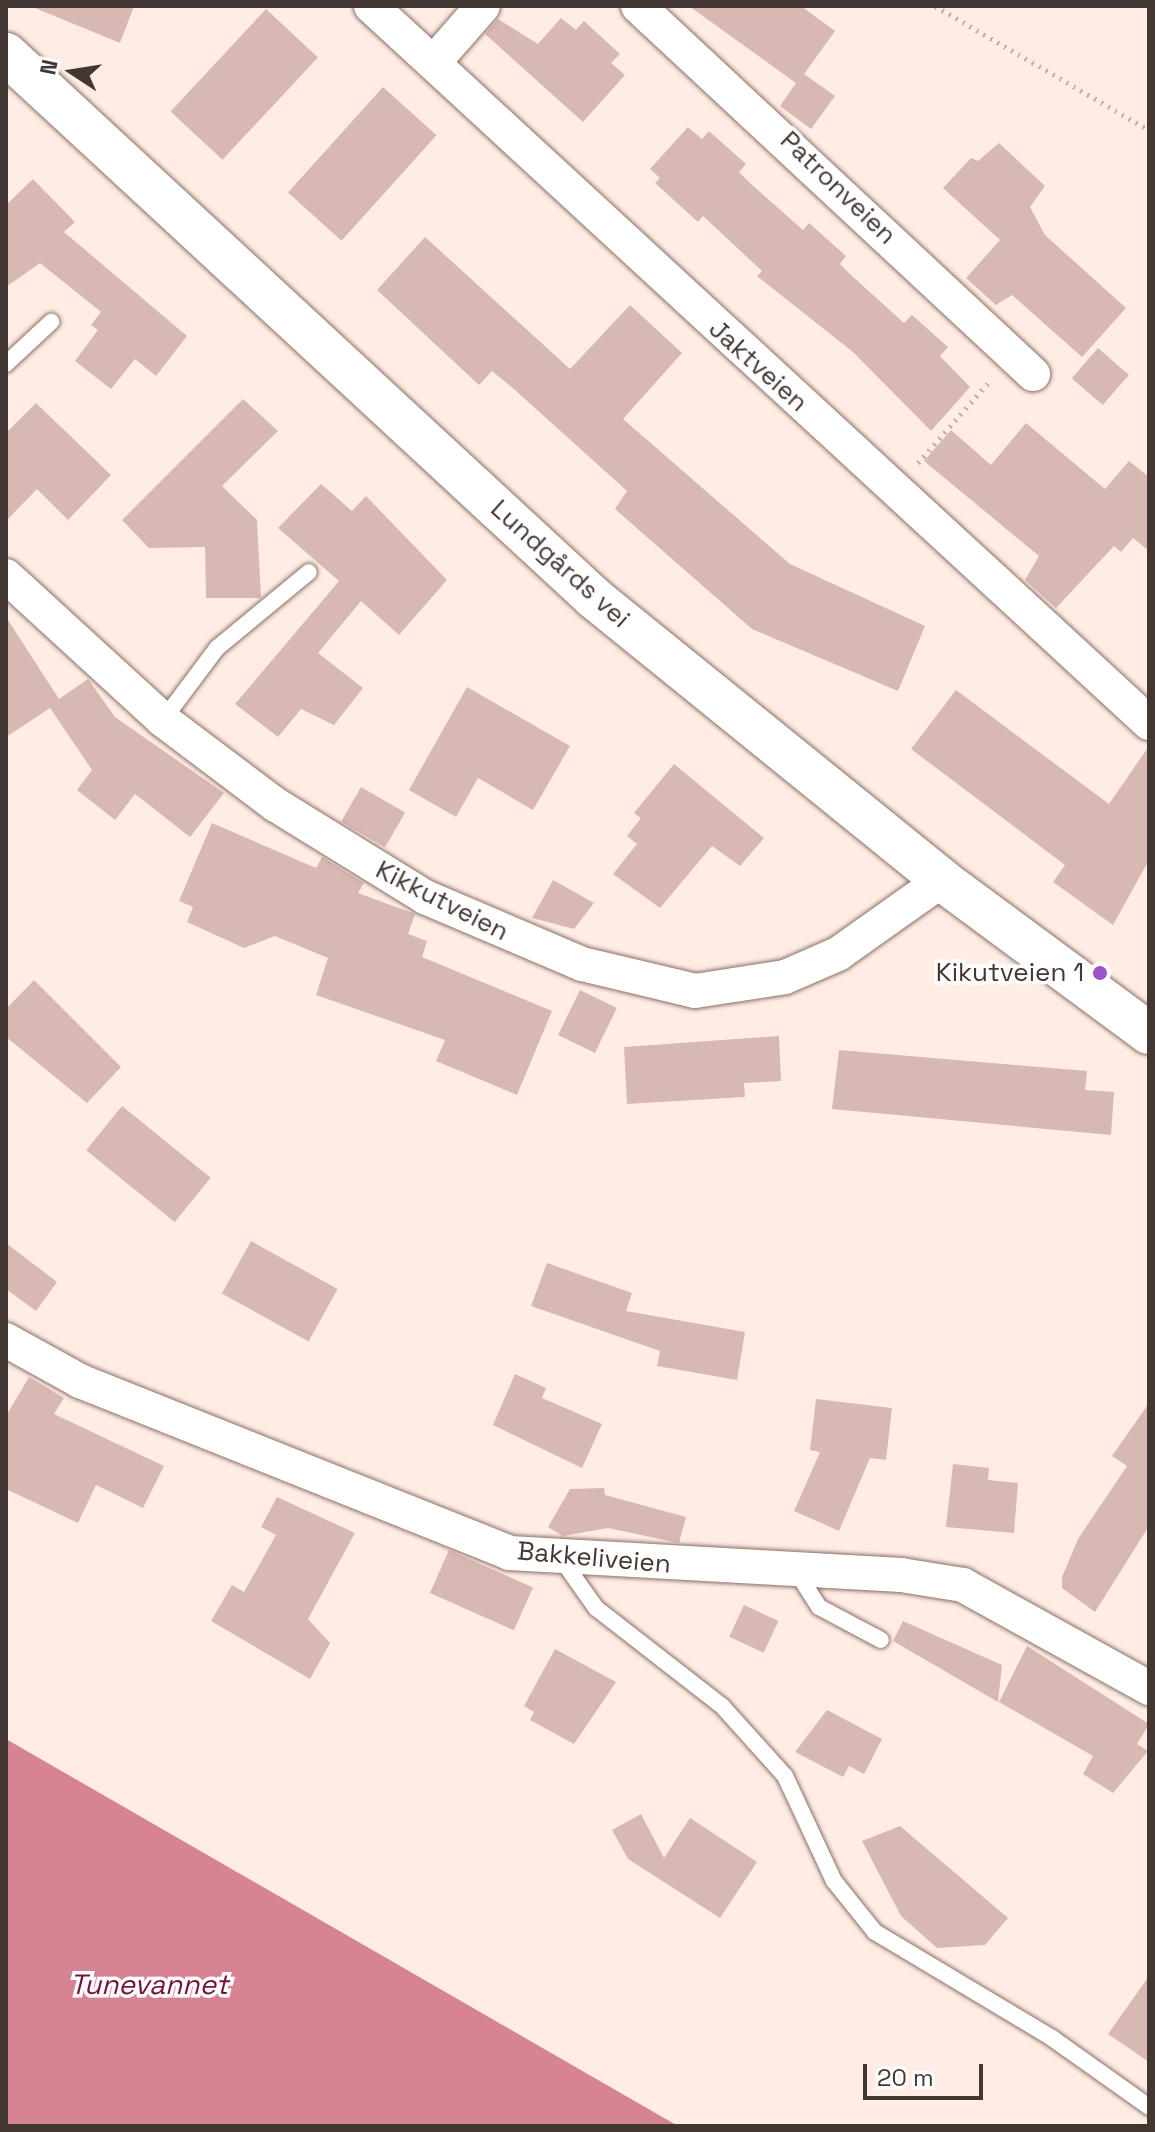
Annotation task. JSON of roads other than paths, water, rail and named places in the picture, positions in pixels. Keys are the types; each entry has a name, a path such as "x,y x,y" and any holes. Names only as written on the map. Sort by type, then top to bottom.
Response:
{"street":[{"name":"Jaktveien","path":"371,6 1149,723"},
{"path":"434,62 483,6"},
{"name":"Patronveien","path":"638,6 1022,364"},
{"name":"Lundgårds vei","path":"6,54 594,598 942,880 1149,1033"},
{"name":"Kikkutveien","path":"6,576 163,720 276,805 425,897 582,964 664,987 725,990 785,977 838,954 942,880"},
{"name":"Bakkeliveien","path":"6,1340 80,1381 348,1494 509,1553 562,1560 796,1571 963,1585 1149,1688"}],"lane":[{"path":"6,364 51,322"},
{"path":"163,720 217,648 309,572"},
{"path":"562,1560 596,1608 722,1706 785,1776 834,1881 875,1932 1052,2038 1149,2107"},
{"path":"796,1571 819,1607 881,1640"}],"water":[{"name":"Tunevannet","path":"6,1739 678,2126 6,2126"}],"place":[{"name":"Kikutveien 1","path":"1100,973"}]}
